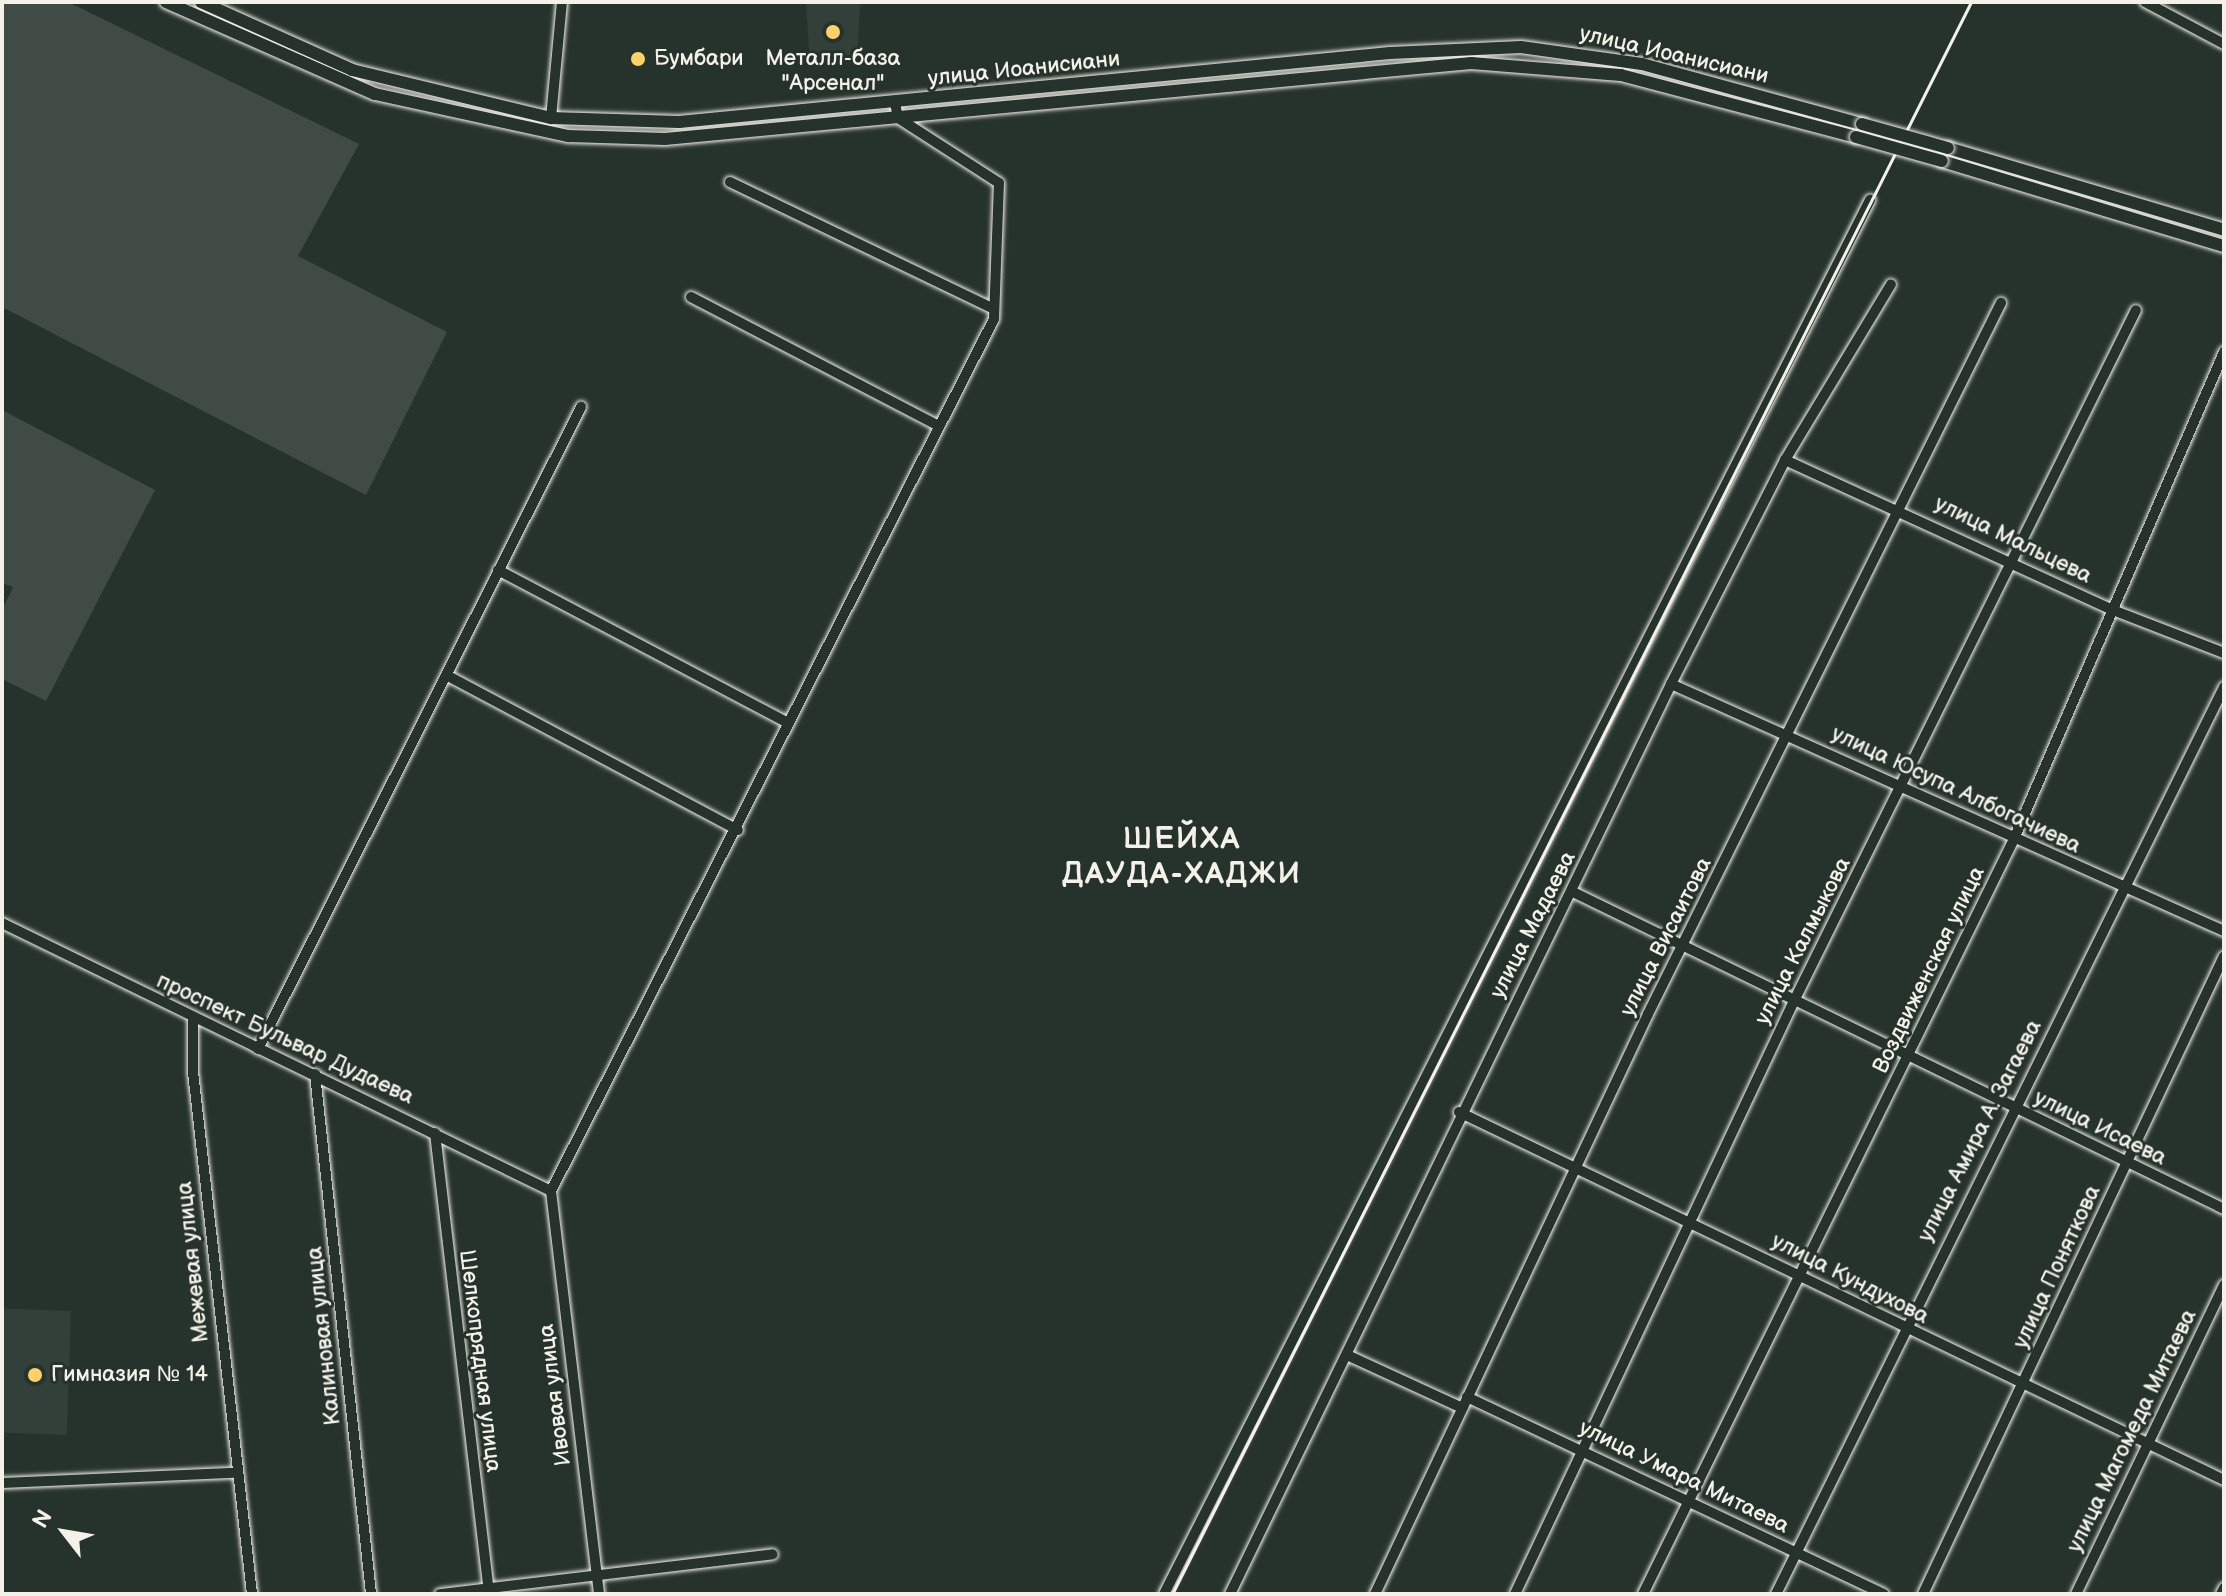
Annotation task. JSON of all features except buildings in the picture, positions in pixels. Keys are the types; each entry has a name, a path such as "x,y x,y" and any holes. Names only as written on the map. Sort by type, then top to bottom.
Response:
{"main road":[{"path":"166,2 343,83 514,129 665,139 1471,63 1621,75 1942,161 2224,246"},
{"name":"улица Иоанисиани","path":"201,2 352,70 551,118 679,122 1363,55 1521,47 1642,64 1948,148 2224,230"}],"street":[{"path":"551,118 562,2"},
{"path":"2145,2 2224,44"},
{"path":"551,1191 738,830 994,309 999,183 898,118 895,103"},
{"path":"730,182 994,309"},
{"path":"1164,1594 1870,200"},
{"name":"улица Мадаева","path":"1230,1594 1347,1355 1459,1112 1573,892 1671,684 1785,460 1891,284"},
{"path":"691,297 937,425"},
{"name":"улица Висаитова","path":"1375,1594 1684,945 1791,737 2001,303"},
{"name":"улица Калмыкова","path":"1515,1594 1580,1447 1793,1003 2014,563 2136,310"},
{"name":"Воздвиженская улица","path":"1643,1594 2013,841 2110,609 2224,352"},
{"path":"258,1049 450,677 498,570 581,407"},
{"name":"улица Мальцева","path":"1785,460 1903,508 2110,609 2224,653"},
{"path":"498,570 788,723"},
{"path":"450,677 738,830"},
{"name":"улица Юсупа Албогачиева","path":"1671,684 2013,841 2224,931"},
{"name":"улица Амира А. Загаева","path":"1776,1594 2012,1108 2126,888 2224,687"},
{"name":"улица Исаева","path":"1573,892 1908,1059 2224,1209"},
{"name":"проспект Бульвар Дудаева","path":"2,923 193,1020 315,1074 551,1191"},
{"name":"улица Поняткова","path":"1923,1594 2224,956"},
{"name":"Межевая улица","path":"193,1020 235,1473 252,1594"},
{"name":"Калиновая улица","path":"315,1074 371,1594"},
{"name":"улица Кундухова","path":"1459,1112 1801,1276 2022,1387 2224,1480"},
{"name":"Шелкопрядная улица","path":"435,1133 489,1591"},
{"name":"Ивовая улица","path":"551,1191 599,1594"},
{"name":"улица Магомеда Митаева","path":"2076,1594 2224,1285"},
{"path":"1347,1355 1462,1408"},
{"name":"улица Умара Митаева","path":"1467,1397 1690,1498 1795,1553 1884,1594"},
{"path":"2,1483 235,1473"},
{"path":"440,1594 489,1591 596,1574 773,1554"},
{"path":"2221,1594 2224,1588"}],"shaded area":[{"path":"68,2 359,144 298,256 447,332 366,495 2,307 2,3"},
{"name":"Металл-база \"Арсенал\"","path":"806,2 860,2 857,63 810,65"},
{"path":"2,410 155,490 46,701 2,679 2,610 13,587 2,583"},
{"name":"Гимназия № 14","path":"2,1309 71,1311 67,1435 2,1433"}],"railway":[{"path":"1172,1594 1971,2"}],"place":[{"name":"Металл-база \"Арсенал\"","path":"833,32"},
{"name":"Бумбари","path":"638,59"},
{"name":"Гимназия № 14","path":"35,1375"}],"district":[{"name":"ШЕЙХА ДАУДА-ХАДЖИ","path":"1182,856"}]}
